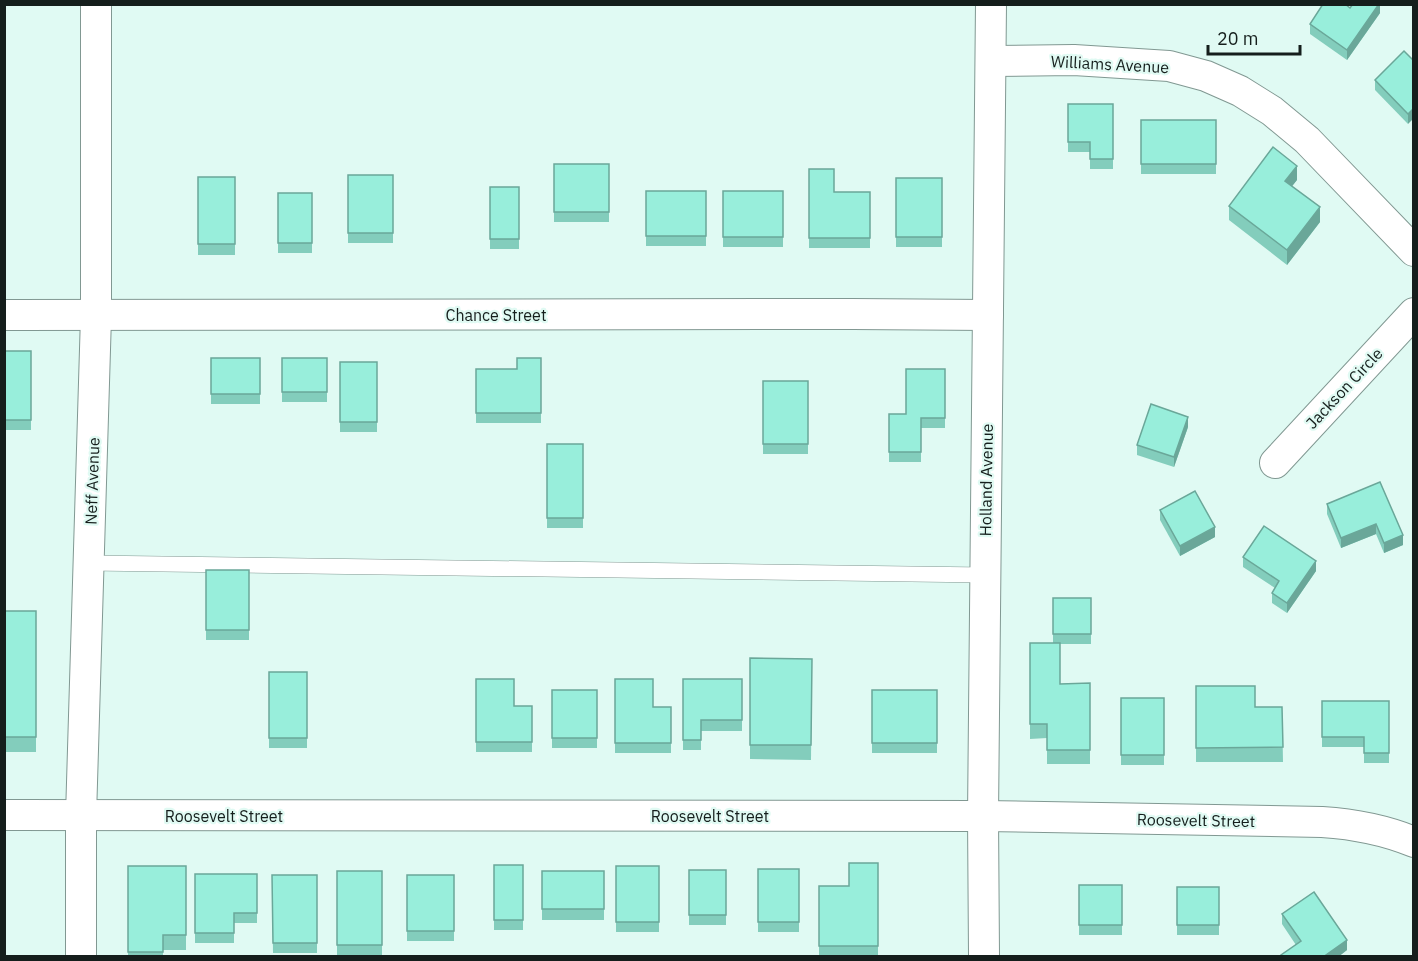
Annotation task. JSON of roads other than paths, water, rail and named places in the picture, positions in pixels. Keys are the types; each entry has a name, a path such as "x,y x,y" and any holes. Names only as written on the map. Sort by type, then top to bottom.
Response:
{"street":[{"name":"Neff Avenue","path":"81,957 81,816 96,316 96,4"},
{"name":"Holland Avenue","path":"984,957 982,816 991,4"},
{"name":"Williams Avenue","path":"991,61 1074,60 1169,66 1206,76 1240,91 1272,111 1306,140 1413,251"},
{"name":"Jackson Circle","path":"1275,463 1413,313"},
{"name":"Chance Street","path":"4,315 988,315"},
{"name":"Roosevelt Street","path":"4,816 982,816 1330,822 1359,826 1413,842"}],"lane":[{"path":"89,563 985,575"}]}
